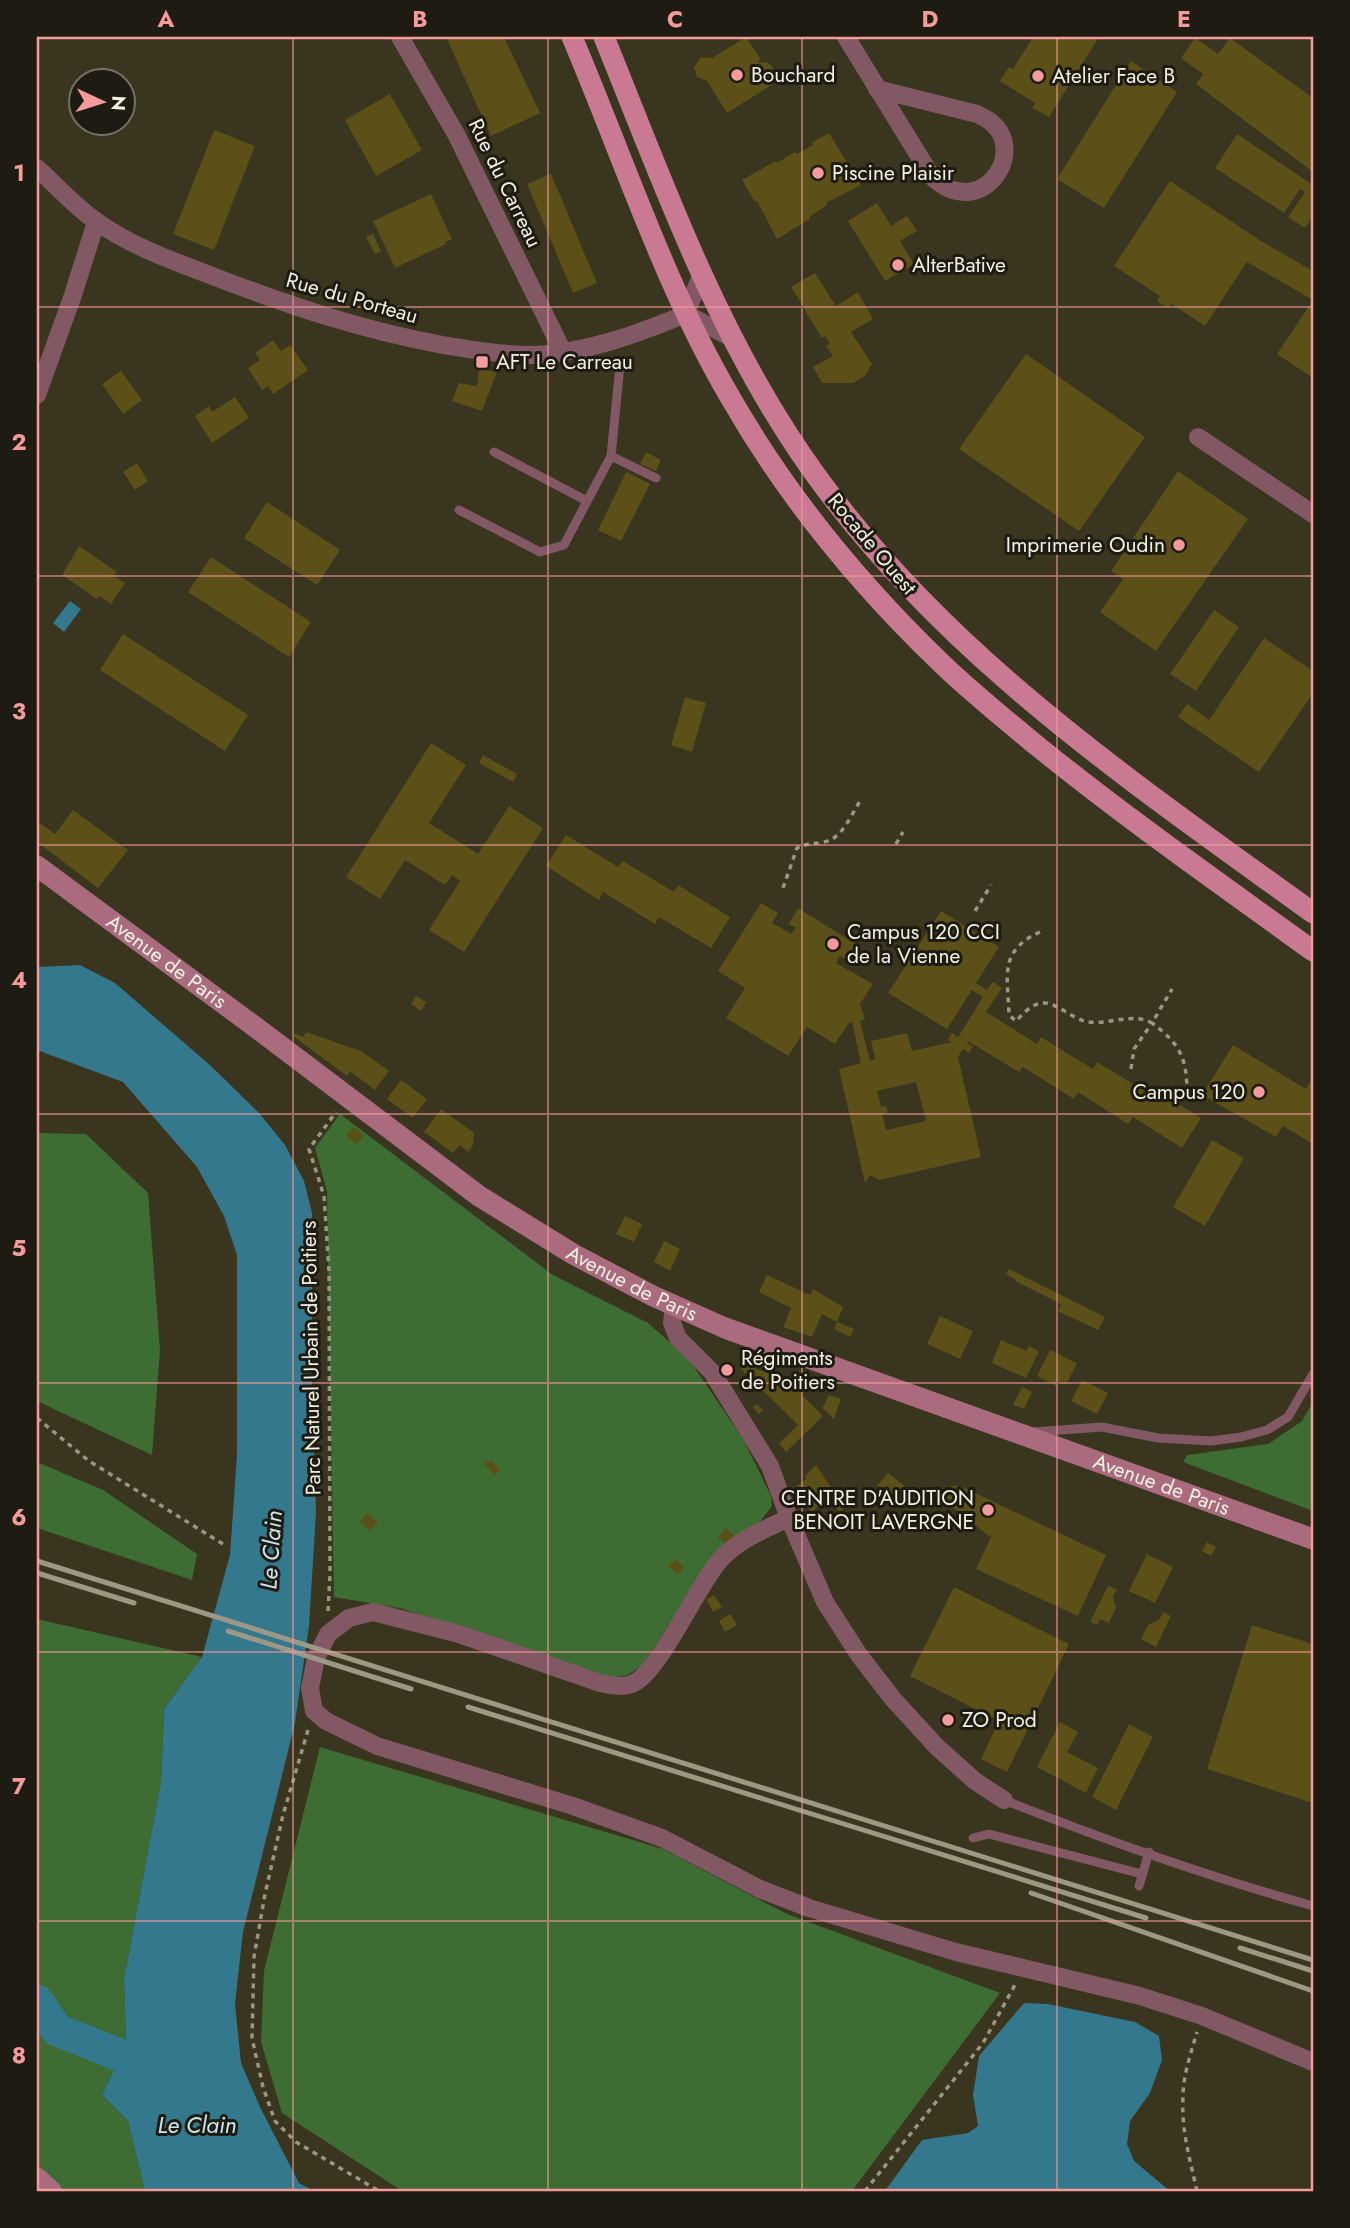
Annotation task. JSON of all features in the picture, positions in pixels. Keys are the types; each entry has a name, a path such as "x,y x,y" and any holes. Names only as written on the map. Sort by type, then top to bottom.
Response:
{"main road":[{"path":"572,37 686,314 728,396 761,449 846,561 906,629 992,709 1075,776 1313,951"},
{"name":"Rocade Ouest","path":"604,37 702,273 754,379 789,437 869,544 961,641 1082,744 1313,914"},
{"name":"Avenue de Paris","path":"37,866 479,1195 573,1254 674,1306 725,1328 1313,1539"},
{"path":"37,2178 51,2191"}],"street":[{"name":"Rue du Carreau","path":"400,37 456,134 563,352"},
{"path":"846,37 877,89 932,177 942,187 956,192 979,190 991,182 1001,170 1004,153 1002,137 992,123 977,114 877,89"},
{"name":"Rue du Porteau","path":"37,168 96,222 142,249 297,308 353,326 410,339 494,353 532,355 587,348 686,314"},
{"path":"37,395 96,222"},
{"path":"702,273 686,314 734,339"},
{"path":"1198,437 1313,514"},
{"path":"674,1306 672,1323 678,1338 712,1372 770,1465 789,1518 825,1602 859,1655 937,1747 975,1782 1004,1800"},
{"path":"789,1518 743,1542 720,1560 650,1668 631,1685 600,1683 458,1634 384,1614 363,1613 328,1634 322,1644 312,1673 310,1695 314,1711 326,1721 377,1746 573,1806 662,1838 760,1889 809,1909 957,1952 1140,1996 1202,2016 1313,2062"}],"lane":[{"path":"459,510 540,552 564,545 611,456 620,365"},
{"path":"495,452 587,501"},
{"path":"611,456 656,478"},
{"path":"1014,1433 1102,1427 1158,1438 1211,1441 1241,1437 1267,1430 1288,1417 1313,1374"},
{"path":"1004,1800 1094,1836 1149,1852 1262,1892 1313,1906"},
{"path":"973,1838 989,1834 1142,1874"},
{"path":"1139,1885 1149,1852"}],"path":[{"path":"783,888 797,848 804,844 832,840 840,833 859,801"},
{"path":"896,844 903,832"},
{"path":"975,911 992,886"},
{"path":"1040,932 1027,938 1008,960 1009,1015 1016,1021 1035,1005 1046,1003 1087,1022 1142,1017 1165,1033 1181,1051 1187,1072 1187,1093"},
{"path":"1131,1069 1134,1049 1172,989"},
{"name":"Parc Naturel Urbain de Poitiers","path":"328,1634 329,1271 324,1196 309,1149 347,1096"},
{"path":"37,1418 89,1461 223,1544"},
{"path":"314,1711 283,1815 265,1894 254,1957 252,2038 263,2087 275,2121 296,2142 379,2191"},
{"path":"865,2191 983,2043 1024,1969"},
{"path":"1197,2191 1184,2132 1182,2096 1187,2067 1202,2016"}],"green space":[{"path":"340,1114 553,1275 648,1323 688,1358 743,1439 771,1496 772,1506 759,1523 715,1553 643,1665 628,1675 607,1678 400,1608 334,1597 327,1191 315,1148"},
{"path":"37,1133 86,1134 148,1193 160,1350 152,1455 37,1401"},
{"path":"1313,1402 1313,1511 1183,1462 1187,1455 1268,1444 1302,1421"},
{"path":"37,1462 103,1490 197,1554 192,1580 37,1528"},
{"path":"37,1619 202,1657 164,1709 161,1782 124,1979 126,2045 102,2095 128,2121 145,2191 37,2191"},
{"path":"320,1747 663,1849 787,1914 1000,1993 852,2191 402,2191 282,2113 261,2042 264,1971"}],"water":[{"path":"70,601 81,609 64,632 53,623"},
{"name":"Le Clain","path":"80,965 115,983 211,1066 259,1113 285,1145 304,1181 312,1213 312,1386 316,1512 309,1626 295,1723 243,1932 235,2004 241,2063 299,2183 314,2191 145,2191 128,2121 102,2095 126,2045 124,1979 161,1782 164,1709 202,1657 230,1555 237,1454 237,1255 224,1216 197,1167 123,1082 37,1050 37,967"},
{"path":"1024,2003 1048,2004 1135,2022 1159,2036 1162,2060 1150,2093 1130,2121 1127,2144 1134,2161 1170,2191 885,2191 922,2140 968,2133 978,2126 973,2095 979,2056"}],"building":[{"path":"446,37 504,37 540,113 491,136"},
{"path":"746,37 761,60 758,61 772,66 773,72 769,77 773,84 727,113 707,81 697,77 694,67 701,57 712,58"},
{"path":"1033,37 1099,37 1049,117 1032,108 1035,103 1000,81 1009,67 1013,69"},
{"path":"1195,38 1218,54 1230,38 1313,98 1313,172 1196,84 1203,74 1181,58"},
{"path":"1131,61 1177,92 1104,208 1057,179"},
{"path":"390,94 422,150 376,176 345,120"},
{"path":"214,130 255,146 214,250 173,234"},
{"path":"829,133 861,185 826,203 827,205 809,217 810,219 777,239 757,201 755,202 742,180 795,152 797,154"},
{"path":"1237,134 1313,185 1313,216 1305,228 1288,217 1305,192 1300,189 1284,213 1215,168"},
{"path":"551,174 597,283 573,293 527,184"},
{"path":"1170,181 1261,241 1313,271 1313,300 1247,262 1205,326 1172,304 1168,308 1157,301 1160,296 1114,266"},
{"path":"431,194 452,239 395,268 373,221"},
{"path":"877,203 891,226 907,216 917,231 900,241 914,264 885,281 848,221"},
{"path":"373,234 381,251 375,254 366,237"},
{"path":"815,273 836,306 858,292 873,319 851,332 872,364 865,376 853,383 822,383 813,367 833,356 826,346 830,344 825,336 822,338 804,309 807,308 791,287"},
{"path":"1313,300 1313,378 1277,354"},
{"path":"273,340 281,351 290,345 308,370 273,394 268,386 262,390 248,368 260,360 255,353"},
{"path":"1026,354 1145,437 1079,531 959,449"},
{"path":"479,369 497,372 482,411 452,401 459,383 477,386"},
{"path":"121,371 142,400 123,414 102,384"},
{"path":"235,397 249,418 212,443 195,416 209,406 212,412"},
{"path":"646,452 661,460 656,471 640,464"},
{"path":"137,463 148,481 135,490 123,472"},
{"name":"Imprimerie Oudin","path":"1178,471 1248,519 1156,651 1100,612 1123,579 1111,571"},
{"path":"626,472 650,484 621,541 598,530"},
{"path":"267,502 340,550 317,585 244,538"},
{"path":"79,546 117,572 114,576 125,583 111,604 100,596 97,599 62,575"},
{"path":"211,557 311,622 289,657 188,592"},
{"path":"1214,610 1239,627 1196,691 1170,674"},
{"path":"123,634 248,715 225,751 100,670"},
{"path":"1264,638 1313,671 1313,693 1259,772 1178,717 1187,704 1209,720"},
{"path":"685,697 706,703 692,752 671,745"},
{"path":"431,743 466,765 429,823 478,854 509,806 543,828 464,952 429,930 460,881 452,875 445,885 405,860 380,899 346,877"},
{"path":"483,755 517,774 513,782 479,763"},
{"path":"73,810 128,850 98,888 37,842 37,822 55,834"},
{"path":"566,835 618,867 623,861 674,892 678,885 730,917 711,948 659,917 655,924 603,892 599,900 546,866"},
{"path":"761,903 778,913 772,923 791,934 796,928 789,924 798,908 856,944 847,960 840,956 836,963 873,984 860,1004 865,1019 860,1021 870,1061 875,1059 871,1041 907,1033 912,1051 952,1042 948,1040 952,1033 958,1037 983,997 972,990 947,1029 888,993 941,911 999,947 976,983 987,990 993,982 1002,988 986,1012 1037,1044 1041,1037 1093,1069 1097,1062 1148,1093 1152,1087 1201,1118 1182,1148 1133,1117 1128,1124 1078,1092 1074,1099 1023,1067 1019,1072 968,1041 967,1043 973,1046 969,1053 963,1049 958,1057 981,1157 879,1180 870,1175 865,1183 839,1069 861,1063 852,1022 835,1044 807,1027 788,1056 726,1018 745,988 718,971","holes":["916,1082 926,1121 886,1130 882,1114 888,1112 886,1106 881,1107 877,1091"]},
{"path":"416,996 426,1002 421,1011 411,1004"},
{"path":"306,1032 361,1051 389,1071 375,1090 350,1071 347,1076 293,1036 295,1033 303,1037"},
{"name":"Campus 120","path":"1233,1045 1306,1089 1313,1077 1313,1144 1283,1126 1276,1137 1202,1095"},
{"path":"401,1080 427,1099 413,1118 387,1099"},
{"path":"441,1109 474,1133 473,1145 468,1152 460,1145 453,1153 424,1132"},
{"path":"353,1127 364,1135 357,1144 346,1136"},
{"path":"1212,1140 1244,1158 1205,1226 1173,1207"},
{"path":"625,1216 642,1224 634,1242 616,1234"},
{"path":"664,1241 680,1249 670,1271 654,1262"},
{"path":"1009,1269 1105,1317 1098,1330 1058,1311 1061,1304 1015,1281 1006,1274"},
{"path":"767,1275 810,1295 813,1289 843,1307 837,1322 822,1314 812,1337 783,1327 791,1308 759,1292"},
{"path":"940,1316 973,1331 960,1359 927,1344"},
{"path":"837,1322 854,1329 850,1337 834,1329"},
{"path":"1001,1340 1026,1351 1029,1346 1039,1351 1026,1378 992,1363"},
{"path":"1050,1350 1077,1363 1066,1385 1058,1381 1056,1386 1037,1376"},
{"path":"742,1364 808,1387 801,1394 823,1416 786,1452 779,1443 798,1425 739,1367"},
{"path":"1082,1380 1108,1393 1097,1414 1071,1401"},
{"path":"1022,1387 1032,1392 1024,1409 1013,1405"},
{"path":"829,1395 841,1399 834,1419 822,1408"},
{"path":"757,1404 763,1410 759,1414 753,1407"},
{"path":"491,1460 500,1469 495,1475 484,1464"},
{"path":"816,1465 833,1490 848,1503 840,1512 827,1499 812,1512 804,1505 807,1502 797,1486"},
{"path":"888,1473 911,1491 901,1504 877,1486"},
{"path":"950,1486 960,1486 1106,1555 1078,1616 976,1569 992,1535 990,1537 949,1504 944,1497"},
{"path":"367,1513 377,1522 370,1531 360,1522"},
{"path":"726,1528 736,1537 729,1546 718,1538"},
{"path":"1207,1542 1216,1547 1211,1556 1202,1551"},
{"path":"1147,1554 1173,1567 1155,1603 1129,1591"},
{"path":"675,1559 684,1567 678,1575 668,1566"},
{"path":"1108,1586 1117,1590 1113,1596 1116,1608 1109,1623 1100,1619 1097,1625 1090,1622"},
{"path":"954,1587 1069,1644 1007,1772 981,1759 999,1721 910,1676"},
{"path":"714,1595 722,1607 713,1612 706,1599"},
{"path":"1163,1612 1171,1616 1156,1647 1141,1639 1148,1625 1159,1620"},
{"path":"730,1614 737,1625 725,1632 719,1621"},
{"path":"1252,1625 1313,1644 1313,1803 1207,1769"},
{"path":"1060,1722 1078,1732 1067,1752 1098,1768 1086,1793 1037,1767"},
{"path":"1129,1724 1153,1737 1116,1810 1092,1797"}],"waterway":[{"path":"37,2001 57,2030 161,2072"}],"railway":[{"path":"37,1561 1313,1960"},
{"path":"37,1573 134,1603"},
{"path":"228,1631 411,1689"},
{"path":"468,1707 1146,1918"},
{"path":"1031,1893 1313,1991"},
{"path":"1240,1948 1313,1971"}],"place":[{"name":"Bouchard","path":"737,75"},
{"name":"Atelier Face B","path":"1038,76"},
{"name":"Piscine Plaisir","path":"818,173"},
{"name":"AlterBative","path":"898,265"},
{"name":"AFT Le Carreau","path":"482,362"},
{"name":"Imprimerie Oudin","path":"1179,545"},
{"name":"Campus 120 CCI de la Vienne","path":"833,944"},
{"name":"Campus 120","path":"1259,1092"},
{"name":"Régiments de Poitiers","path":"727,1370"},
{"name":"CENTRE D'AUDITION BENOIT LAVERGNE","path":"988,1510"},
{"name":"ZO Prod","path":"948,1720"}]}
